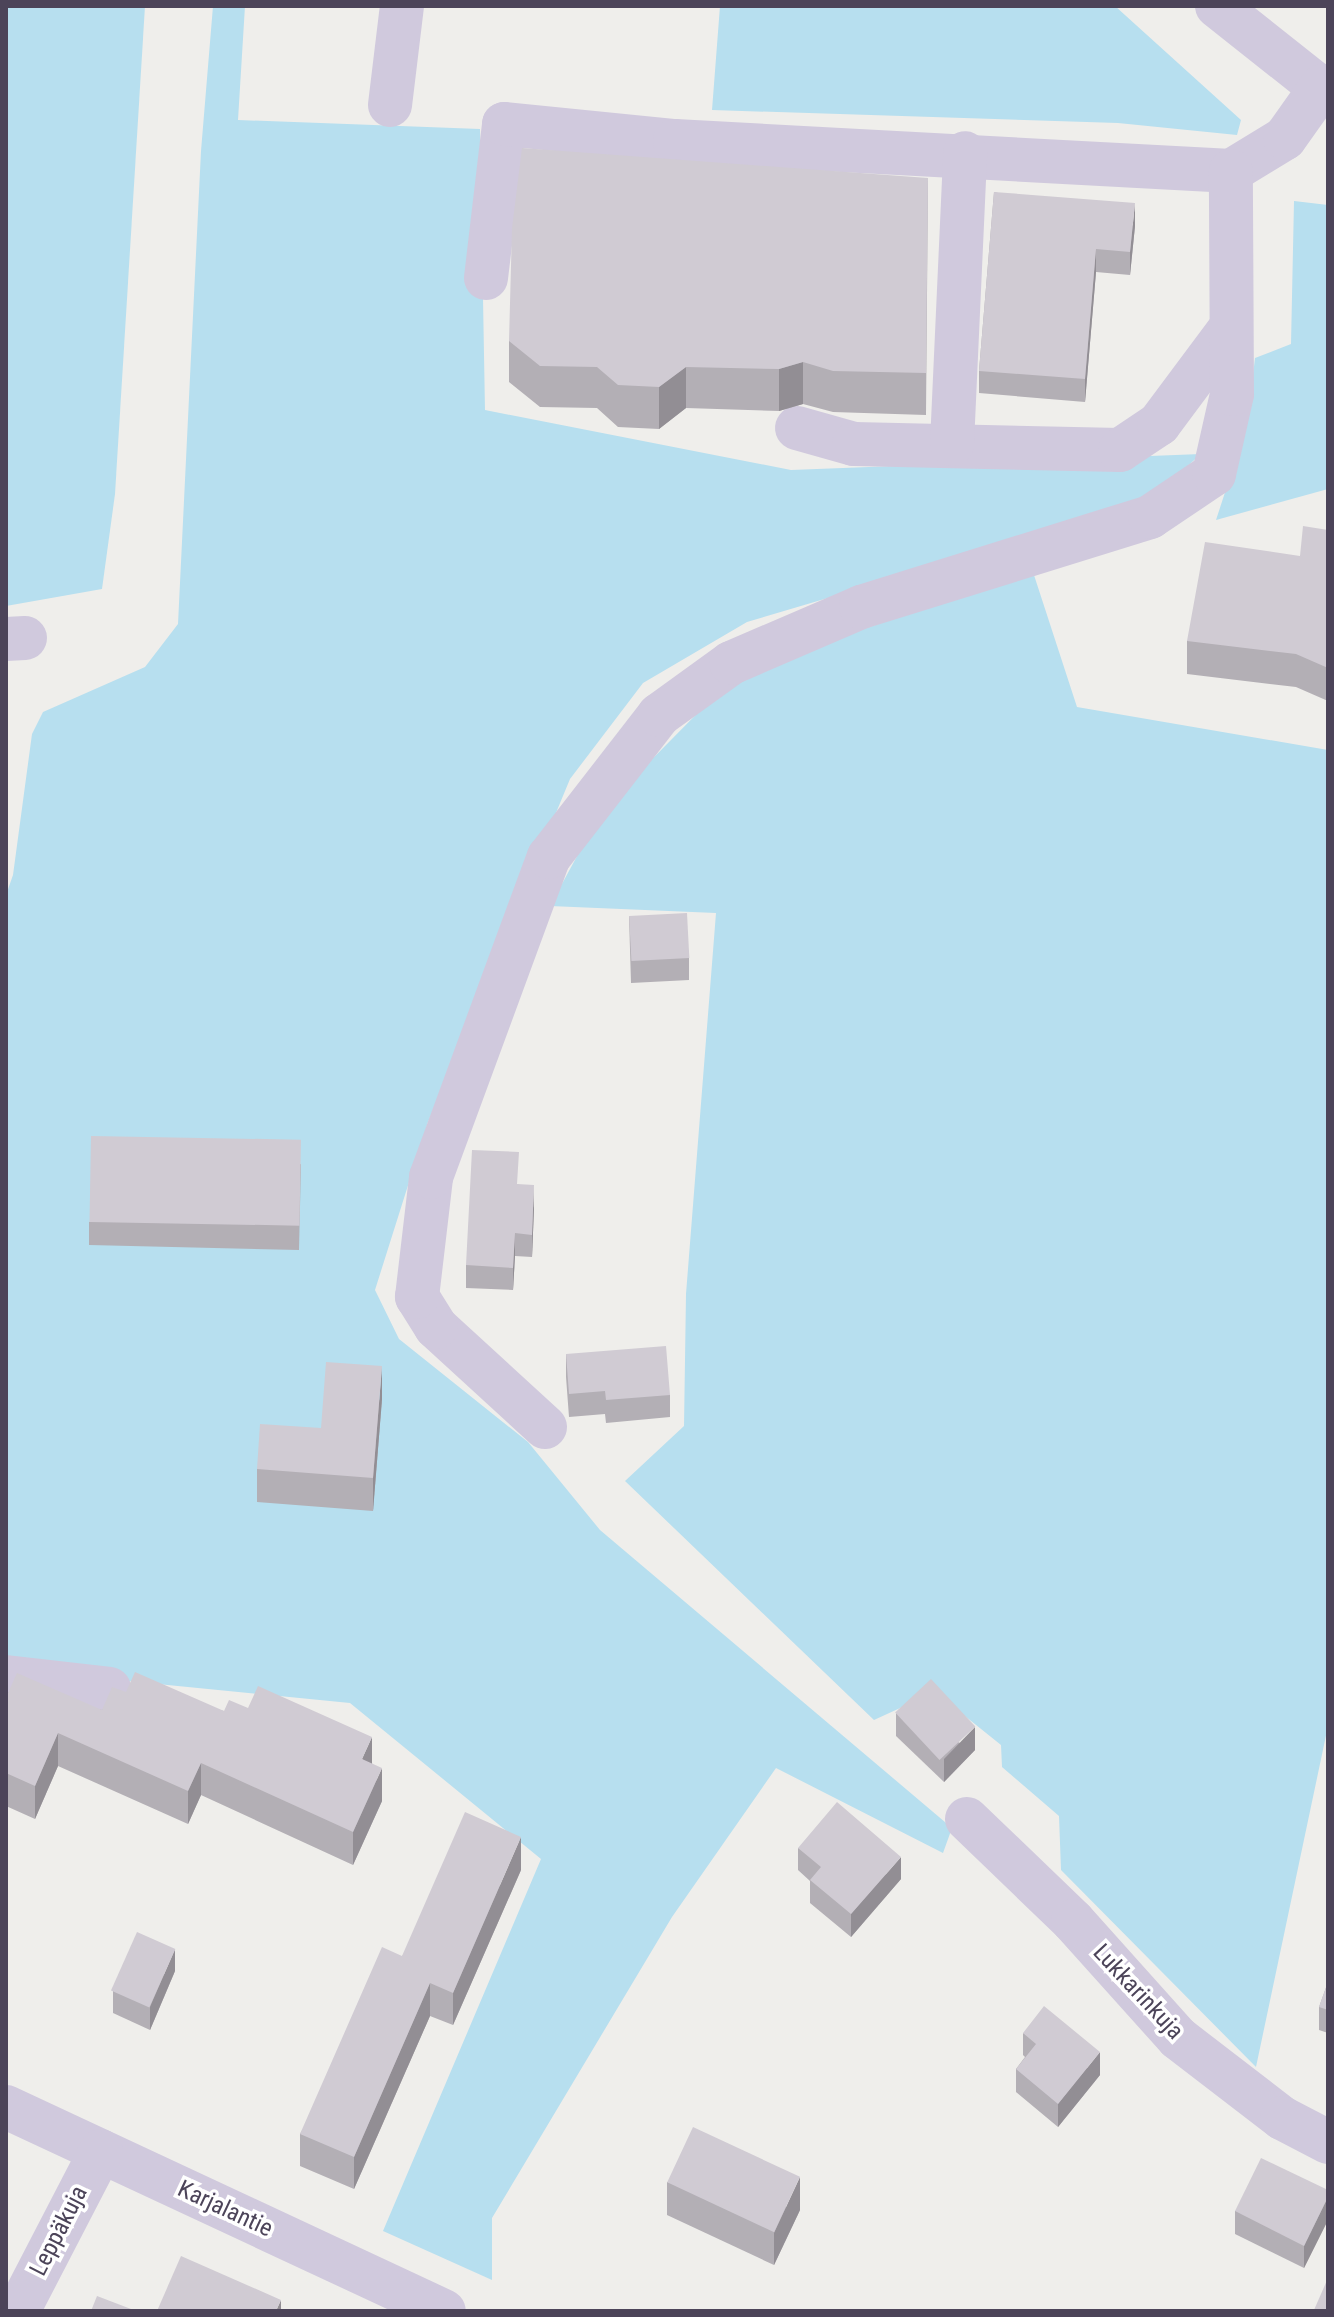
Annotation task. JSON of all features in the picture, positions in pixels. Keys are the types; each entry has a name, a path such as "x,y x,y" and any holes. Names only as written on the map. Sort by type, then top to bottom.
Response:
{"street":[{"path":"390,105 402,6"},
{"path":"486,278 504,124 675,141 965,153 1231,171 1285,138 1326,89 1217,6"},
{"path":"952,444 965,153"},
{"path":"545,1427 436,1327 417,1297 431,1177 549,857 659,715 731,663 861,607 1150,517 1214,474 1232,394 1229,330 1231,171"},
{"path":"797,428 854,444 952,444 1049,452 1120,450 1159,424 1229,330"},
{"path":"6,1677 109,1689"},
{"name":"Lukkarinkuja","path":"967,1819 1073,1921 1178,2038 1282,2118 1328,2142"},
{"name":"Karjalantie","path":"6,2107 444,2311"},
{"name":"Leppäkuja","path":"18,2311 101,2151"}],"shaded area":[{"path":"6,6 145,6 115,494 102,589 6,606"},
{"path":"213,6 245,6 238,120 480,129 485,410 791,470 1201,454 1145,504 747,622 643,683 570,779 428,1122 375,1290 399,1339 528,1442 600,1530 952,1828 943,1853 776,1768 672,1917 492,2218 492,2280 383,2231 541,1859 350,1703 6,1669 6,895 13,875 32,734 43,712 145,667 178,624 201,151"},
{"path":"720,6 1115,6 1241,120 1237,135 1118,123 712,110"},
{"path":"1294,201 1328,205 1328,489 1216,520 1247,425 1255,358 1291,344"},
{"path":"1033,572 1077,707 1328,750 1328,1726 1256,2067 1061,1870 1059,1816 1002,1767 1001,1745 935,1692 874,1720 625,1481 684,1426 686,1294 716,913 550,906 602,810 739,671"}],"building":[{"path":"522,148 928,178 926,373 833,371 803,362 779,369 686,367 659,387 618,385 597,367 540,366 509,341 512,228"},
{"path":"994,192 1135,203 1130,252 1096,249 1085,379 979,371"},
{"path":"1303,526 1328,530 1328,668 1296,654 1187,641 1205,542 1300,556"},
{"path":"687,913 689,958 631,961 629,916"},
{"path":"91,1136 301,1140 299,1226 89,1222"},
{"path":"472,1150 519,1152 517,1184 534,1185 532,1235 515,1233 513,1268 466,1265"},
{"path":"666,1346 670,1395 606,1400 605,1391 569,1394 566,1354"},
{"path":"326,1362 382,1366 373,1478 257,1469 260,1424 321,1428"},
{"path":"135,1672 224,1711 229,1700 248,1708 258,1686 372,1737 362,1759 382,1768 353,1832 201,1763 188,1791 58,1733 35,1786 6,1773 6,1692 17,1673 102,1710 112,1687 126,1692"},
{"path":"931,1679 975,1727 939,1760 895,1712"},
{"path":"837,1802 901,1857 851,1914 810,1880 821,1867 798,1848"},
{"path":"465,1812 521,1837 453,1993 430,1983 354,2157 300,2134 382,1947 402,1956"},
{"path":"137,1932 175,1949 149,2008 111,1990"},
{"path":"1328,1982 1328,2010 1319,2007"},
{"path":"1044,2006 1100,2052 1058,2104 1016,2069 1036,2044 1023,2033"},
{"path":"693,2127 800,2177 774,2232 667,2182"},
{"path":"1261,2158 1328,2190 1328,2197 1304,2246 1235,2211"},
{"path":"181,2256 281,2300 276,2311 157,2311"},
{"path":"1328,2278 1328,2311 1315,2311 1314,2310"},
{"path":"97,2296 131,2309 91,2311"}]}
